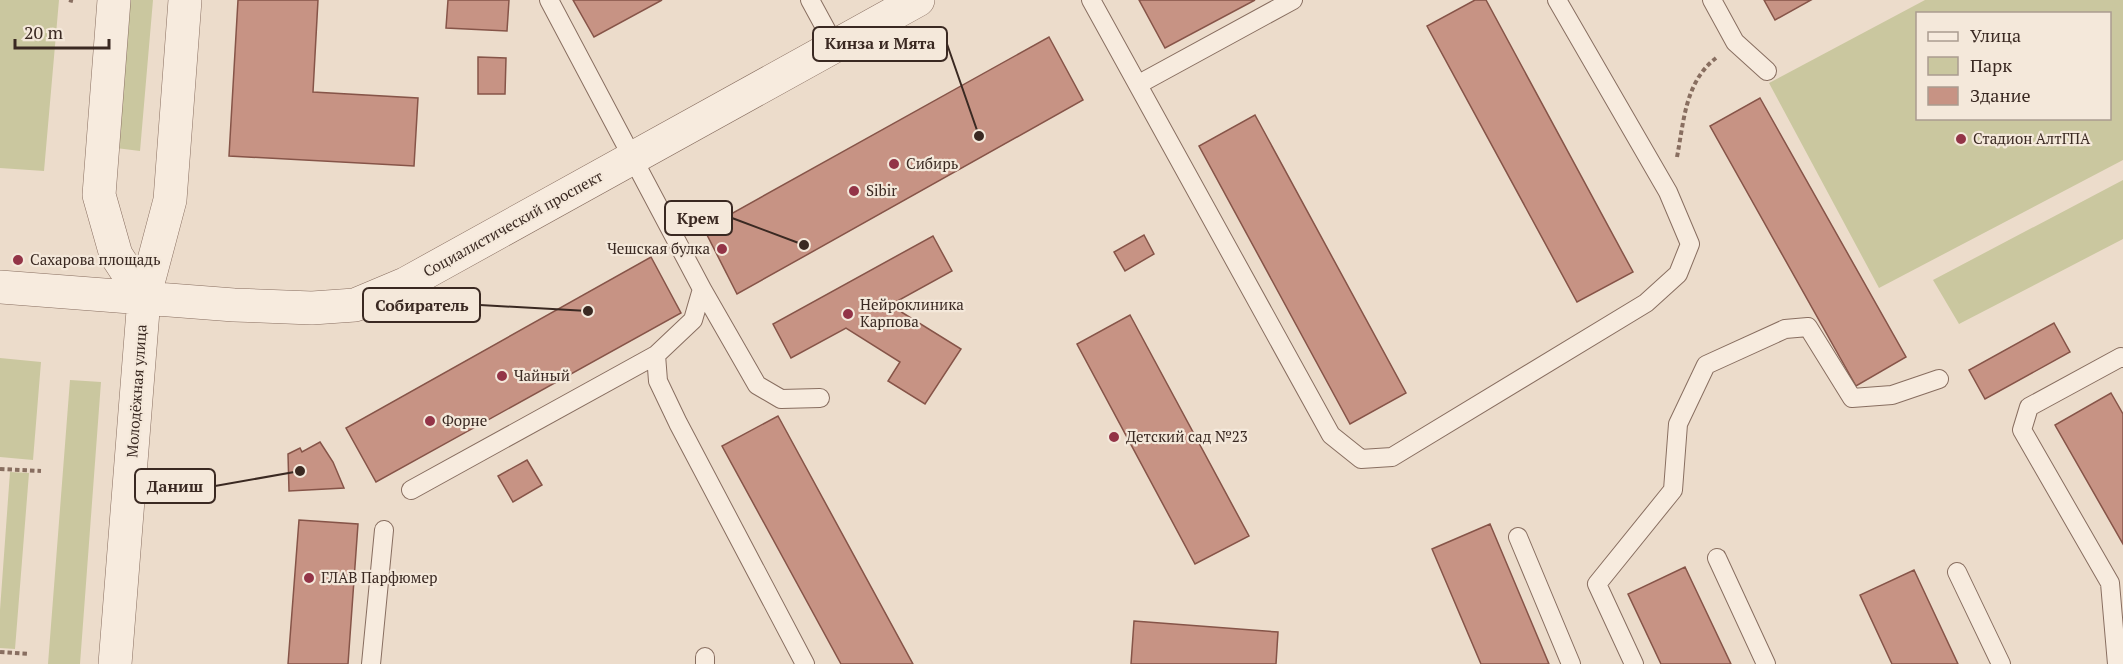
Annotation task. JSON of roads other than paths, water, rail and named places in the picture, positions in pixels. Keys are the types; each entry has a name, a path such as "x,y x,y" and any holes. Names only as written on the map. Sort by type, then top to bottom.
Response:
{"street":[{"path":"114,0 99,195 116,255 144,298"},
{"name":"Молодёжная улица","path":"116,664 144,298 170,200 185,0"},
{"name":"Социалистический проспект","path":"0,287 312,308 355,305 405,284 918,0"}],"lane":[{"path":"549,0 702,289 757,385 781,399 820,398"},
{"path":"810,0 835,46"},
{"path":"1092,0 1331,435 1361,459 1392,457 1646,303 1678,274 1690,244 1668,192 1557,0"},
{"path":"1139,84 1293,0"},
{"path":"1712,0 1735,42 1767,71"},
{"path":"411,490 656,355 693,320 702,289"},
{"path":"1634,664 1597,584 1673,490 1678,424 1706,365 1785,329 1808,327 1851,398 1892,395 1939,379"},
{"path":"656,355 658,381 678,423 805,664"},
{"path":"2117,664 2110,583 2022,430 2029,407 2123,358"},
{"path":"371,664 384,530"},
{"path":"1518,537 1571,664"},
{"path":"1717,558 1766,664"},
{"path":"1958,572 2001,664"}],"place":[{"name":"Кинза и Мята","path":"979,136"},
{"name":"Стадион АлтГПА","path":"1961,139"},
{"name":"Сибирь","path":"894,164"},
{"name":"Sibir","path":"854,191"},
{"name":"Крем","path":"804,245"},
{"name":"Чешская булка","path":"722,249"},
{"name":"Сахарова площадь","path":"18,260"},
{"name":"Собиратель","path":"588,311"},
{"name":"Нейроклиника Карпова","path":"848,314"},
{"name":"Чайный","path":"502,376"},
{"name":"Форне","path":"430,421"},
{"name":"Детский сад №23","path":"1114,437"},
{"name":"Даниш","path":"300,471"},
{"name":"ГЛАВ Парфюмер","path":"309,578"}]}
